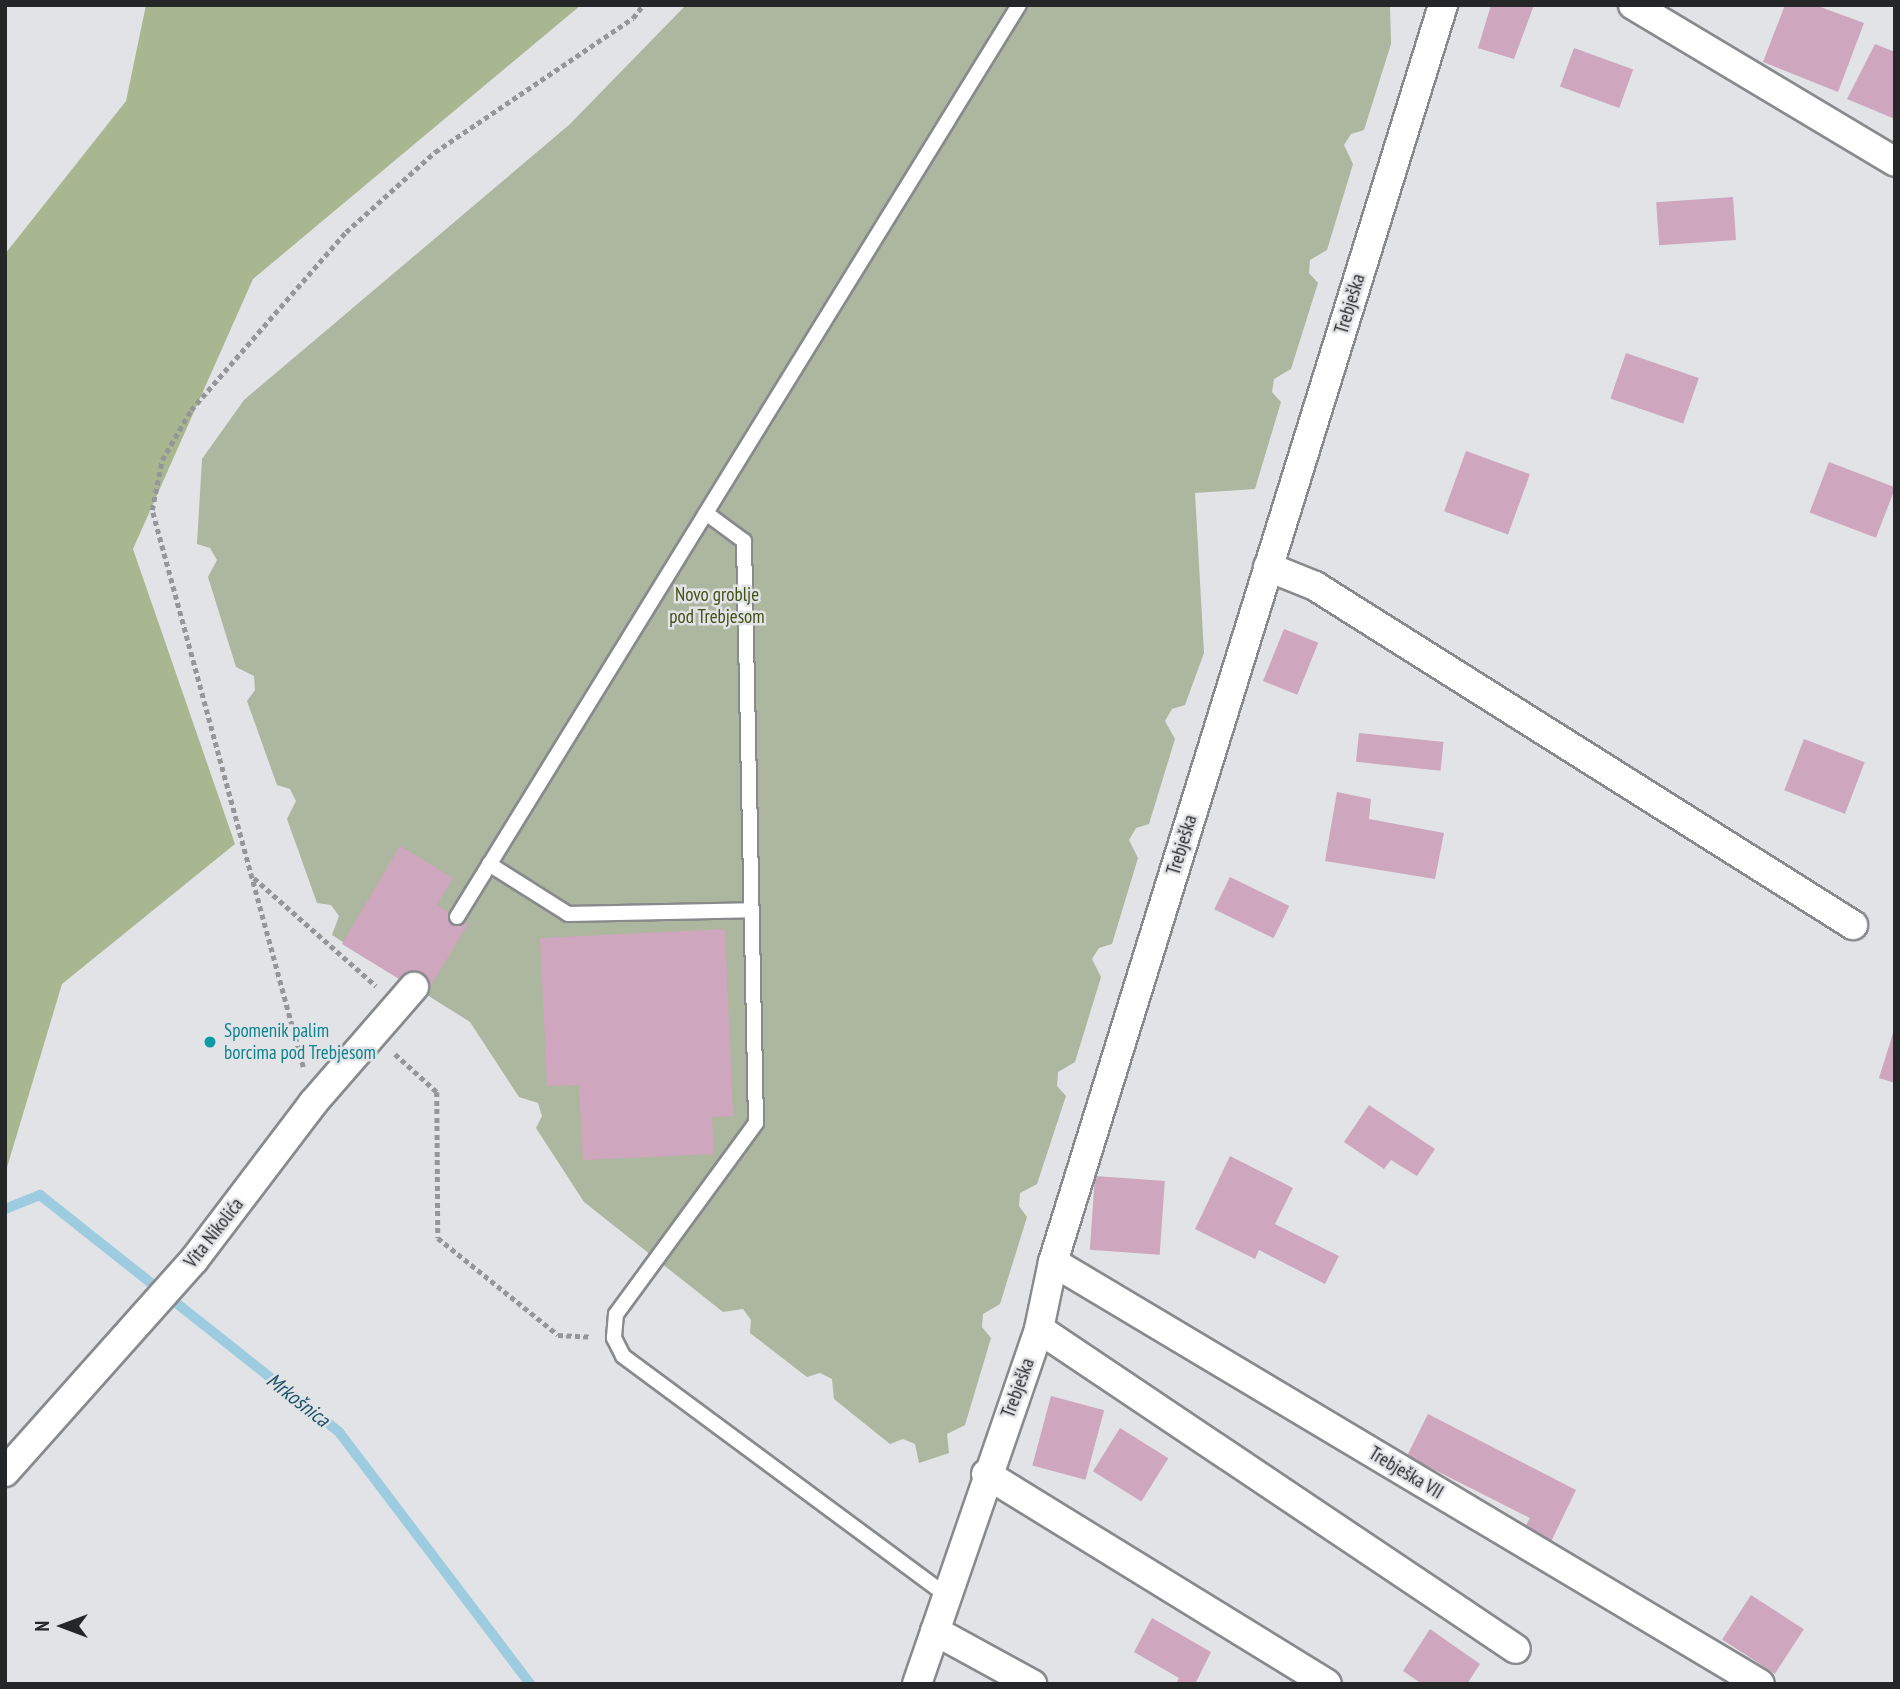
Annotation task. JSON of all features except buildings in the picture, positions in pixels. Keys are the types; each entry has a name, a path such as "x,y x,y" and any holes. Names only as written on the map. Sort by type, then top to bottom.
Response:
{"street":[{"name":"Trebješka","path":"917,1684 986,1474 1039,1329 1053,1262 1443,5"},
{"path":"1633,5 1895,162"},
{"path":"1268,567 1315,586 1853,925"},
{"name":"Vita Nikolića","path":"5,1472 194,1260 313,1103 374,1036 405,996"},
{"name":"Trebješka VII","path":"1053,1262 1760,1684"},
{"path":"1039,1329 1516,1649"},
{"path":"986,1474 1327,1684"},
{"path":"935,1631 1032,1684"}],"lane":[{"path":"457,917 1019,5"},
{"path":"706,513 744,541 756,1122 616,1314 614,1338 624,1356 947,1596"},
{"path":"489,864 568,914 752,910"}],"path":[{"path":"313,1103 254,877 152,510 162,460 191,410 346,232 435,152 633,19 643,5"},
{"path":"254,877 405,996"},
{"path":"374,1036 437,1092 438,1238 558,1335 614,1338"}],"green space":[{"path":"146,5 581,5 253,279 133,549 235,844 62,984 5,1174 5,254 126,101"},
{"name":"Novo groblje pod Trebjesom","path":"686,5 1390,5 1391,44 1364,130 1351,134 1344,145 1353,164 1327,250 1310,260 1309,273 1318,283 1291,369 1274,379 1272,392 1281,402 1255,489 1195,493 1204,653 1185,705 1172,709 1165,721 1175,739 1149,824 1136,828 1129,840 1138,858 1112,944 1099,948 1092,959 1101,977 1075,1062 1058,1072 1057,1086 1066,1096 1037,1184 1020,1193 1019,1206 1027,1217 1000,1304 983,1314 982,1327 991,1338 965,1425 947,1434 949,1453 919,1463 915,1444 903,1439 890,1444 834,1399 832,1379 820,1373 807,1377 750,1333 751,1320 743,1309 723,1312 584,1202 536,1128 542,1116 538,1103 519,1097 470,1022 332,935 339,916 331,905 317,903 287,819 296,801 290,789 277,785 247,701 255,690 254,676 236,667 208,577 217,560 210,548 197,544 202,459 244,400 569,125"}],"waterway":[{"name":"Mrkošnica","path":"5,1209 40,1195 339,1432 530,1684"}],"place":[{"name":"Spomenik palim borcima pod Trebjesom","path":"210,1042"}]}
